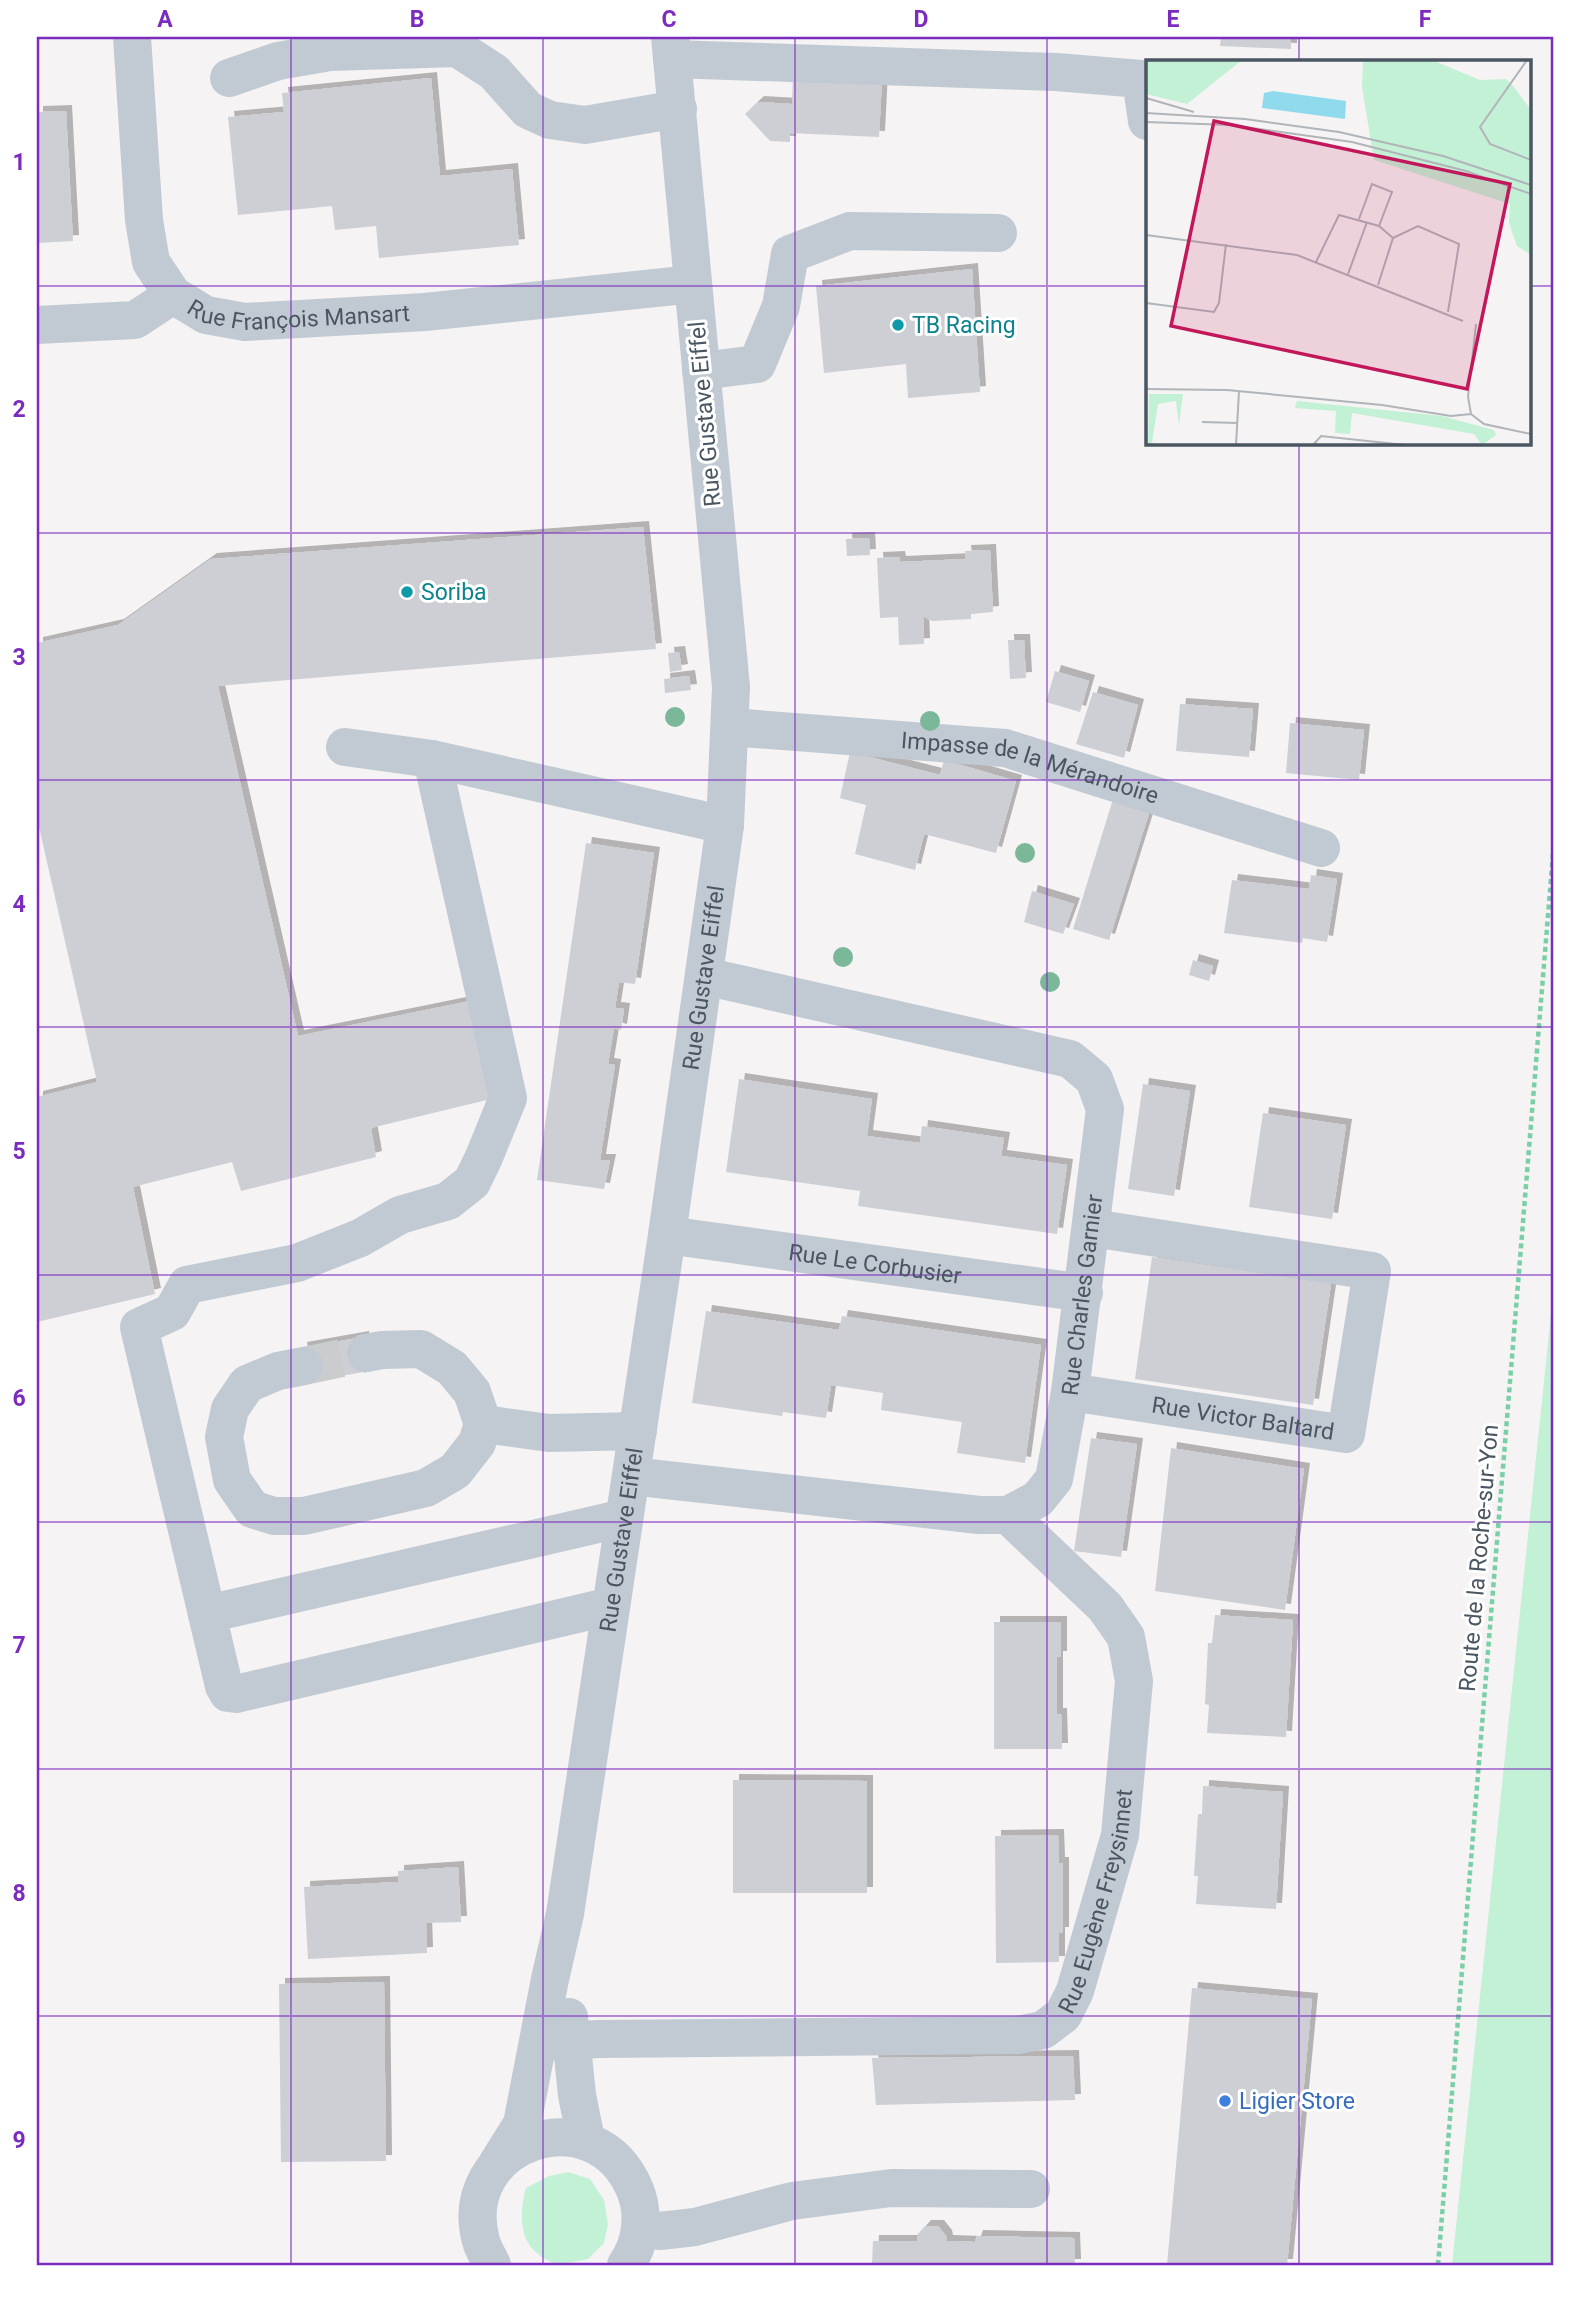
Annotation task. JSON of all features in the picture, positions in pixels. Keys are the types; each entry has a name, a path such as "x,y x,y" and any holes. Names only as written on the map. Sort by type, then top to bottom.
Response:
{"street":[{"name":"Rue François Mansart","path":"132,37 144,220 151,262 173,295 206,315 245,323 425,312 693,284"},
{"path":"229,78 278,61 330,52 457,48 494,72 528,110 550,120 585,125 678,109"},
{"path":"671,48 1141,79 1146,114"},
{"name":"Rue Gustave Eiffel","path":"492,2265 481,2243 477,2215 483,2188 522,2124 555,2041 565,1914 667,1235 725,825 732,687 671,48"},
{"path":"702,371 757,365 781,306 790,254 850,231 998,233"},
{"path":"37,325 135,320 173,295"},
{"name":"Impasse de la Mérandoire","path":"730,727 1004,748 1321,848"},
{"path":"345,747 432,759 725,825"},
{"path":"432,759 509,1098 472,1182 449,1201 400,1215 360,1238 297,1262 187,1285 172,1312 139,1327 224,1686 228,1693 236,1694 611,1606"},
{"name":"Rue Charles Garnier","path":"704,976 1070,1059 1094,1079 1105,1109 1084,1293 1054,1479 1038,1499 1008,1515"},
{"name":"Rue Victor Baltard","path":"1070,1392 1346,1434 1372,1271 1092,1228"},
{"name":"Rue Le Corbusier","path":"667,1235 1084,1293"},
{"path":"304,1366 278,1371 247,1384 230,1409 224,1437 232,1480 252,1509 274,1516 304,1516 426,1488 455,1471 477,1443 482,1424 472,1392 452,1368 421,1349 366,1353"},
{"path":"482,1424 549,1433 638,1431"},
{"path":"631,1476 966,1513 1008,1515"},
{"name":"Rue Eugène Freysinnet","path":"555,2041 1018,2035 1043,2030 1063,2015 1075,1991 1121,1835 1134,1681 1126,1637 1105,1607 1008,1515"},
{"path":"207,1614 624,1518"},
{"name":"Rue Gustave Eiffel","path":"555,2041 577,2095 586,2140"},
{"path":"498,2164 516,2148 538,2139 562,2136 586,2140 610,2154 629,2175 640,2201 641,2228 633,2255 626,2265"},
{"path":"641,2228 660,2231 695,2227 792,2201 891,2188 1031,2189"}],"path":[{"name":"Route de la Roche-sur-Yon","path":"1438,2265 1553,854"}],"green space":[{"path":"1553,1295 1553,2265 1452,2265"},
{"path":"568,2172 590,2179 604,2200 608,2224 604,2243 588,2259 557,2265 539,2255 526,2239 522,2223 523,2205 526,2188 549,2176"}],"building":[{"path":"1221,37 1291,37 1291,49 1220,46"},
{"path":"793,74 882,78 879,137 790,133 790,142 770,141 745,114 758,102 792,104"},
{"path":"431,78 440,176 512,169 519,245 379,258 376,226 335,230 332,206 238,215 228,117 284,112 282,93"},
{"path":"66,111 73,241 37,243 37,112"},
{"name":"TB Racing","path":"972,269 980,392 908,398 906,364 824,373 816,286"},
{"path":"643,527 656,649 218,686 298,1036 470,1001 491,1099 371,1128 376,1157 241,1191 232,1162 133,1187 155,1294 37,1322 37,1097 97,1082 37,818 37,643 118,625 211,559"},
{"path":"869,538 870,555 847,556 846,539"},
{"path":"990,550 993,612 971,614 971,619 932,621 923,616 924,644 899,645 898,617 880,618 877,558 899,557 900,562 966,559 965,551"},
{"path":"1008,640 1024,640 1026,678 1010,679"},
{"path":"679,652 682,670 670,672 668,653"},
{"path":"1055,671 1089,681 1080,712 1046,702"},
{"path":"689,676 691,690 665,693 664,679"},
{"path":"1093,692 1138,705 1124,758 1076,744"},
{"path":"1180,704 1253,709 1249,757 1176,751"},
{"path":"1290,723 1364,730 1359,780 1286,773"},
{"path":"850,752 940,775 944,760 1016,781 996,853 924,834 915,870 855,854 866,805 840,798"},
{"path":"1113,799 1150,810 1109,940 1073,929"},
{"path":"586,843 654,853 635,984 619,982 615,1008 624,1009 621,1030 614,1028 608,1064 615,1065 600,1160 610,1160 604,1189 537,1180"},
{"path":"1311,875 1337,879 1327,942 1303,938 1302,943 1224,933 1232,880 1309,889"},
{"path":"1032,891 1074,904 1063,934 1024,922"},
{"path":"1193,960 1213,966 1209,981 1189,975"},
{"path":"739,1079 872,1099 867,1136 920,1143 922,1126 1004,1138 1001,1156 1067,1165 1057,1234 858,1206 860,1191 726,1172"},
{"path":"1143,1084 1190,1091 1174,1196 1128,1189"},
{"path":"1263,1113 1346,1125 1332,1219 1249,1207"},
{"path":"1152,1257 1331,1284 1313,1405 1135,1379"},
{"path":"706,1311 839,1330 842,1316 1041,1345 1025,1463 957,1453 962,1422 881,1410 883,1393 831,1385 826,1418 783,1412 782,1416 692,1403"},
{"path":"363,1337 369,1371 307,1382 301,1348"},
{"path":"1091,1438 1137,1444 1121,1557 1074,1551"},
{"path":"1171,1448 1304,1469 1285,1610 1155,1591"},
{"path":"1215,1615 1293,1620 1286,1737 1207,1733 1209,1705 1205,1704 1208,1643 1212,1643"},
{"path":"994,1622 1061,1622 1061,1657 1057,1657 1057,1714 1061,1714 1062,1749 994,1749"},
{"path":"733,1780 867,1781 867,1893 733,1893"},
{"path":"1203,1786 1283,1792 1276,1909 1196,1904 1198,1876 1194,1876 1198,1814 1202,1814"},
{"path":"1058,1835 1059,1863 1063,1863 1063,1933 1059,1933 1059,1962 996,1963 995,1836"},
{"path":"458,1867 461,1922 426,1923 427,1953 308,1959 304,1887 398,1882 398,1871"},
{"path":"384,1982 386,2161 281,2162 279,1984"},
{"path":"1192,1988 1312,1999 1287,2265 1167,2265"},
{"path":"1073,2056 1075,2100 876,2105 872,2058"},
{"path":"925,2226 938,2226 947,2241 975,2242 977,2236 1074,2238 1075,2265 872,2265 873,2241 917,2241 917,2235"}],"tunnel":[{"path":"304,1366 366,1353"}],"place":[{"name":"TB Racing","path":"898,325"},
{"name":"Soriba","path":"407,592"},
{"name":"Ligier Store","path":"1225,2101"}]}
